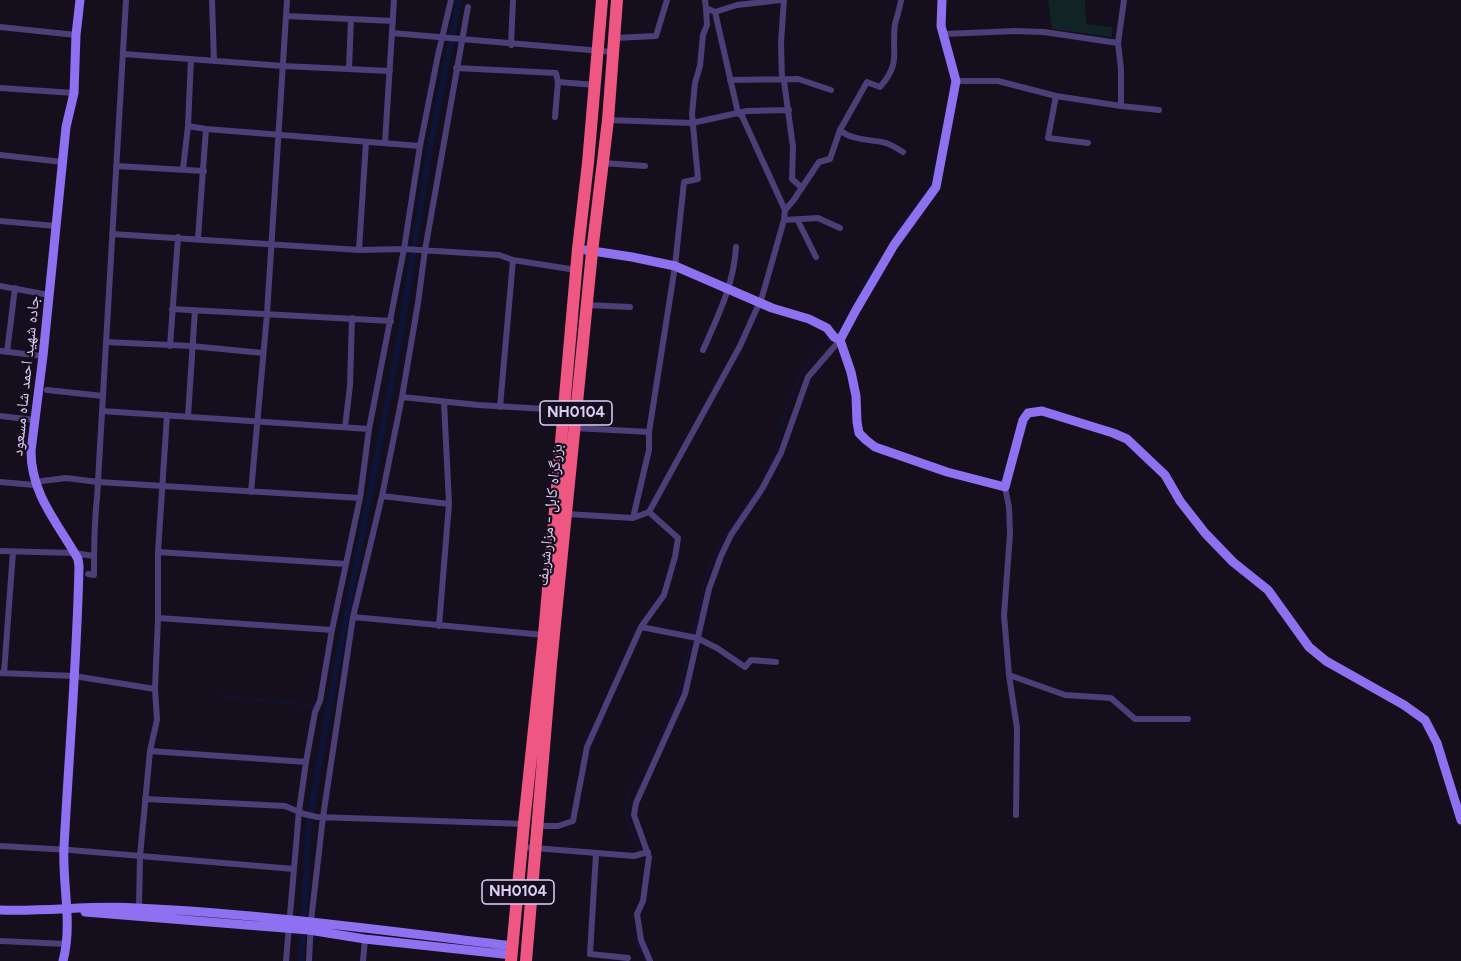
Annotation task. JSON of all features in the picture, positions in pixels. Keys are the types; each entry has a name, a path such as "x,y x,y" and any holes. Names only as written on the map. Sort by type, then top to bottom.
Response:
{"highway":[{"name":"بزرگراه کابل - مزارشریف","path":"512,954 528,848 544,635 602,0"},
{"name":"بزرگراه کابل - مزارشریف","path":"530,825 608,120 617,0"},
{"name":"بزرگراه کابل - مزارشریف","path":"526,961 528,848"}],"main road":[{"name":"جاده شهيد احمد شاه مسعود","path":"63,961 68,944 64,850 73,727 79,566 74,553 44,504 35,485 31,466 66,127 74,93 80,0"},
{"path":"837,339 894,245 936,187 956,81 941,26 942,0"},
{"path":"578,249 675,266 772,308 809,319 827,328 837,339 856,396 859,433 875,447 937,469 1005,487 1023,420 1028,413 1042,411 1127,439 1165,475 1180,501 1205,533 1233,562 1268,590 1309,647 1326,661 1404,705 1425,720 1437,743 1461,820"},
{"path":"0,910 103,906 289,924"},
{"path":"68,909 310,925 512,954"},
{"path":"310,925 365,939 512,954"}],"street":[{"path":"88,574 94,575 93,528 98,482 126,0"},
{"path":"212,0 214,61"},
{"path":"251,492 267,314 287,0"},
{"path":"385,143 394,0"},
{"path":"286,961 306,762 360,498 369,429 407,249 420,146 446,38 451,0"},
{"path":"511,45 513,0"},
{"path":"615,38 656,36 667,0"},
{"path":"633,518 647,458 675,266 684,182 699,179 692,123 695,83 700,66 703,35 707,25 705,0"},
{"path":"706,8 715,12 737,5 782,0 783,80 793,147 792,179 802,188"},
{"path":"784,210 819,162 830,159 840,130 867,82 880,87 891,75 896,56 896,21 901,0"},
{"path":"1121,106 1118,43 1124,0"},
{"path":"309,961 320,817 353,617 382,496 402,397 418,303 422,250 456,68 459,39 468,7"},
{"path":"566,514 633,518 649,512 740,346 760,302 784,220 784,210 742,116 738,112 715,12"},
{"path":"286,16 393,21"},
{"path":"349,69 351,19"},
{"path":"0,27 76,35"},
{"path":"944,34 1044,32 1118,43"},
{"path":"392,33 511,45 614,52"},
{"path":"123,54 390,72"},
{"path":"183,170 188,126 191,58"},
{"path":"456,68 553,72 558,76 555,117"},
{"path":"730,80 754,78 798,80 831,90"},
{"path":"956,81 998,81 1056,96 1159,110"},
{"path":"558,82 596,85"},
{"path":"0,88 74,93"},
{"path":"1056,96 1047,138 1088,144"},
{"path":"608,120 692,123 738,112 789,110"},
{"path":"188,126 420,146"},
{"path":"198,238 206,129"},
{"path":"840,130 860,139 888,143 903,152"},
{"path":"359,249 366,142"},
{"path":"0,155 63,162"},
{"path":"603,163 645,166"},
{"path":"116,166 204,171"},
{"path":"784,220 798,221 818,218 840,228"},
{"path":"0,221 56,226"},
{"path":"798,221 816,256"},
{"path":"112,234 500,255 513,260 576,270"},
{"path":"170,345 178,237"},
{"path":"703,350 729,289 735,269 736,247"},
{"path":"500,407 513,260"},
{"path":"0,286 49,295"},
{"path":"15,288 3,352 43,356"},
{"path":"587,305 630,307"},
{"path":"172,309 391,321"},
{"path":"188,416 195,310"},
{"path":"345,427 350,386 352,318"},
{"path":"650,961 641,940 637,914 643,900 649,857 634,815 636,803 685,694 693,637 715,571 730,535 762,489 781,453 808,377 837,339"},
{"path":"106,342 191,346 263,353"},
{"path":"47,390 103,396"},
{"path":"402,397 500,407 564,410"},
{"path":"439,626 449,504 444,402"},
{"path":"102,411 369,429"},
{"path":"139,908 140,856 145,799 150,751 157,720 155,689 158,552 167,415"},
{"path":"0,416 35,420"},
{"path":"575,428 649,432"},
{"path":"0,482 35,485 42,481 66,478 98,482 360,498"},
{"path":"1005,487 1010,507 1004,615 1009,675 1017,728 1016,815"},
{"path":"382,496 449,504"},
{"path":"145,799 285,806 301,813 320,817 558,826 573,822 587,747 641,627 664,594 675,557 678,538 649,512"},
{"path":"0,551 74,553 94,556"},
{"path":"13,552 2,673 74,676 155,689"},
{"path":"158,552 346,564"},
{"path":"353,617 544,635"},
{"path":"158,618 332,630"},
{"path":"641,627 693,637 717,648 745,667 751,660 776,662"},
{"path":"1009,675 1065,695 1111,698 1136,718 1188,719"},
{"path":"150,751 306,762"},
{"path":"0,846 294,869"},
{"path":"528,848 634,856 648,852"},
{"path":"596,854 590,954 628,958"},
{"path":"363,961 365,939"},
{"path":"0,941 68,944"}],"shaded area":[{"path":"1048,0 1085,0 1086,24 1112,27 1112,37 1052,29"}],"waterway":[{"path":"301,961 309,824 329,707 400,337 429,153 459,0"},
{"path":"892,240 928,190 936,162"},
{"path":"835,332 844,313 874,270"},
{"path":"763,480 776,454 783,419 800,375 813,354 829,337"},
{"path":"693,634 706,576 716,550 761,485"},
{"path":"639,849 625,813 628,795 675,706 692,638"},
{"path":"0,677 8,676"},
{"path":"213,695 316,706"},
{"path":"321,706 329,707"},
{"path":"636,927 635,938 646,961"}]}
